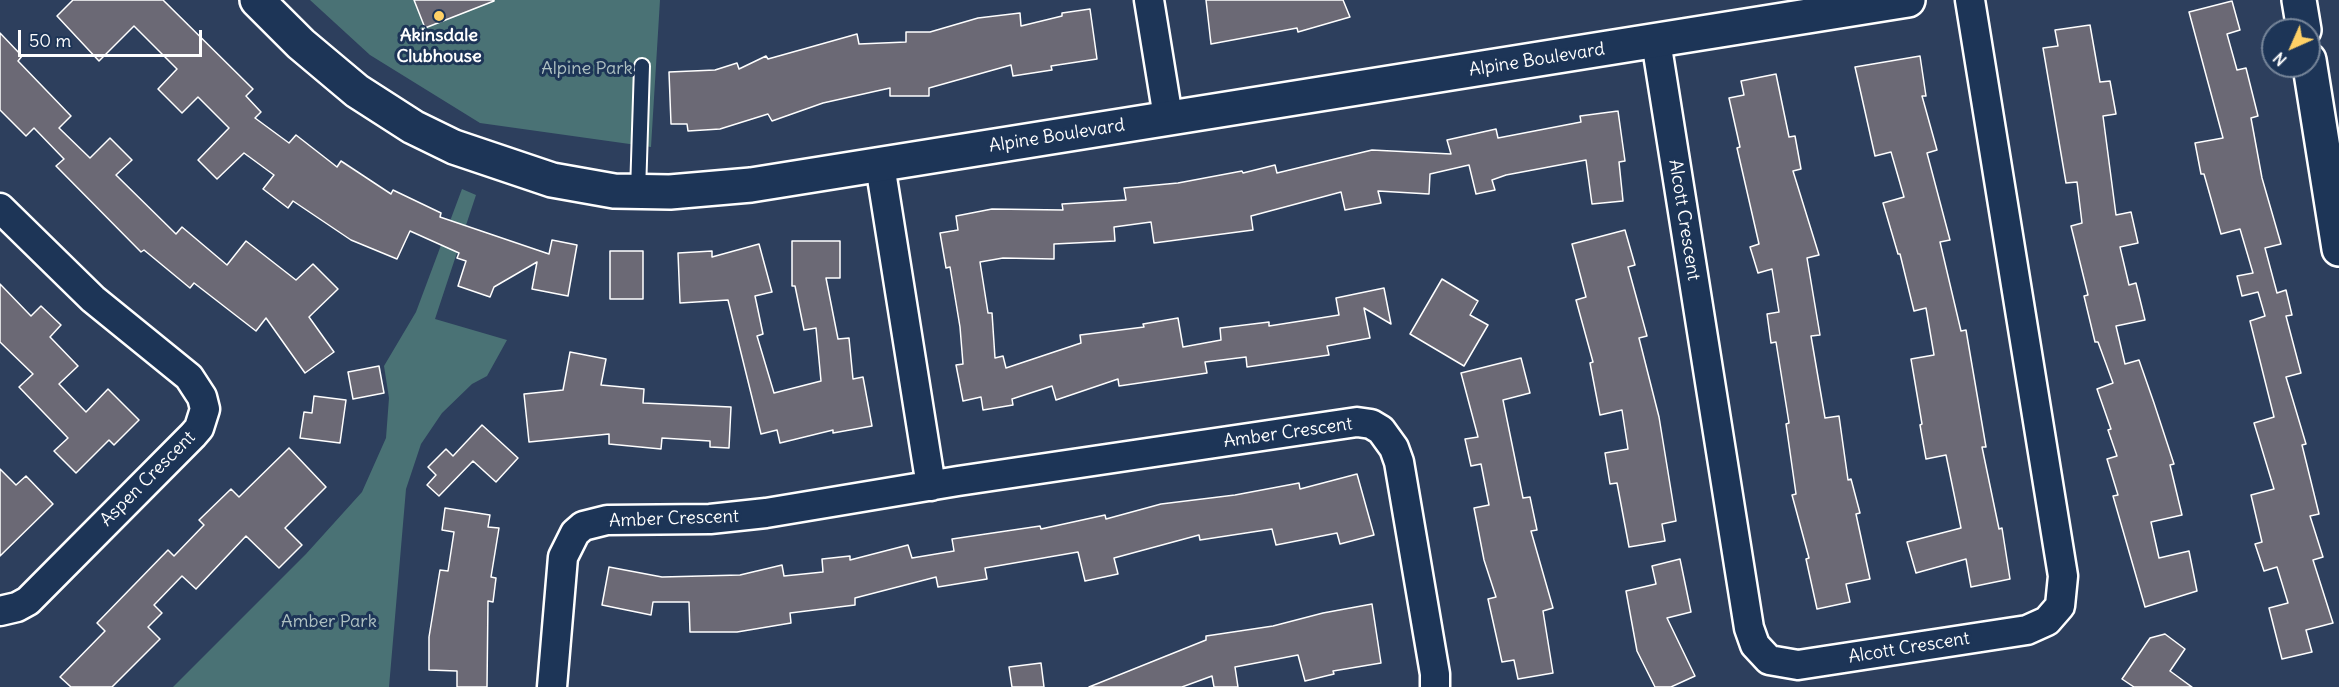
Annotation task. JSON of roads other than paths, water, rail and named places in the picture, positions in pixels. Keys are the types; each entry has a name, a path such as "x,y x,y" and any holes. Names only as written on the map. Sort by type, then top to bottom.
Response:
{"street":[{"name":"Alpine Boulevard","path":"257,0 329,69 357,91 413,127 454,147 516,170 590,188 638,192 713,190 880,165 1908,0"},
{"path":"1149,0 1168,117"},
{"name":"Alcott Crescent","path":"1656,41 1749,628 1755,645 1769,660 1798,665 2027,630 2047,621 2060,606 2063,576 1970,0"},
{"path":"2299,0 2302,18"},
{"path":"2312,78 2339,249"},
{"path":"880,165 931,486"},
{"name":"Aspen Crescent","path":"0,208 93,299 189,377 202,397 205,408 199,428 193,435 28,601 17,607 0,611"},
{"name":"Amber Crescent","path":"552,687 563,557 575,533 583,526 608,520 738,517 1344,423 1371,424 1388,438 1399,462 1435,674 1435,687"}],"lane":[{"path":"638,192 642,66"}],"place":[{"name":"Akinsdale Clubhouse","path":"439,16"}],"park label":[{"name":"Alpine Park","path":"587,69"},
{"name":"Amber Park","path":"329,622"}]}
